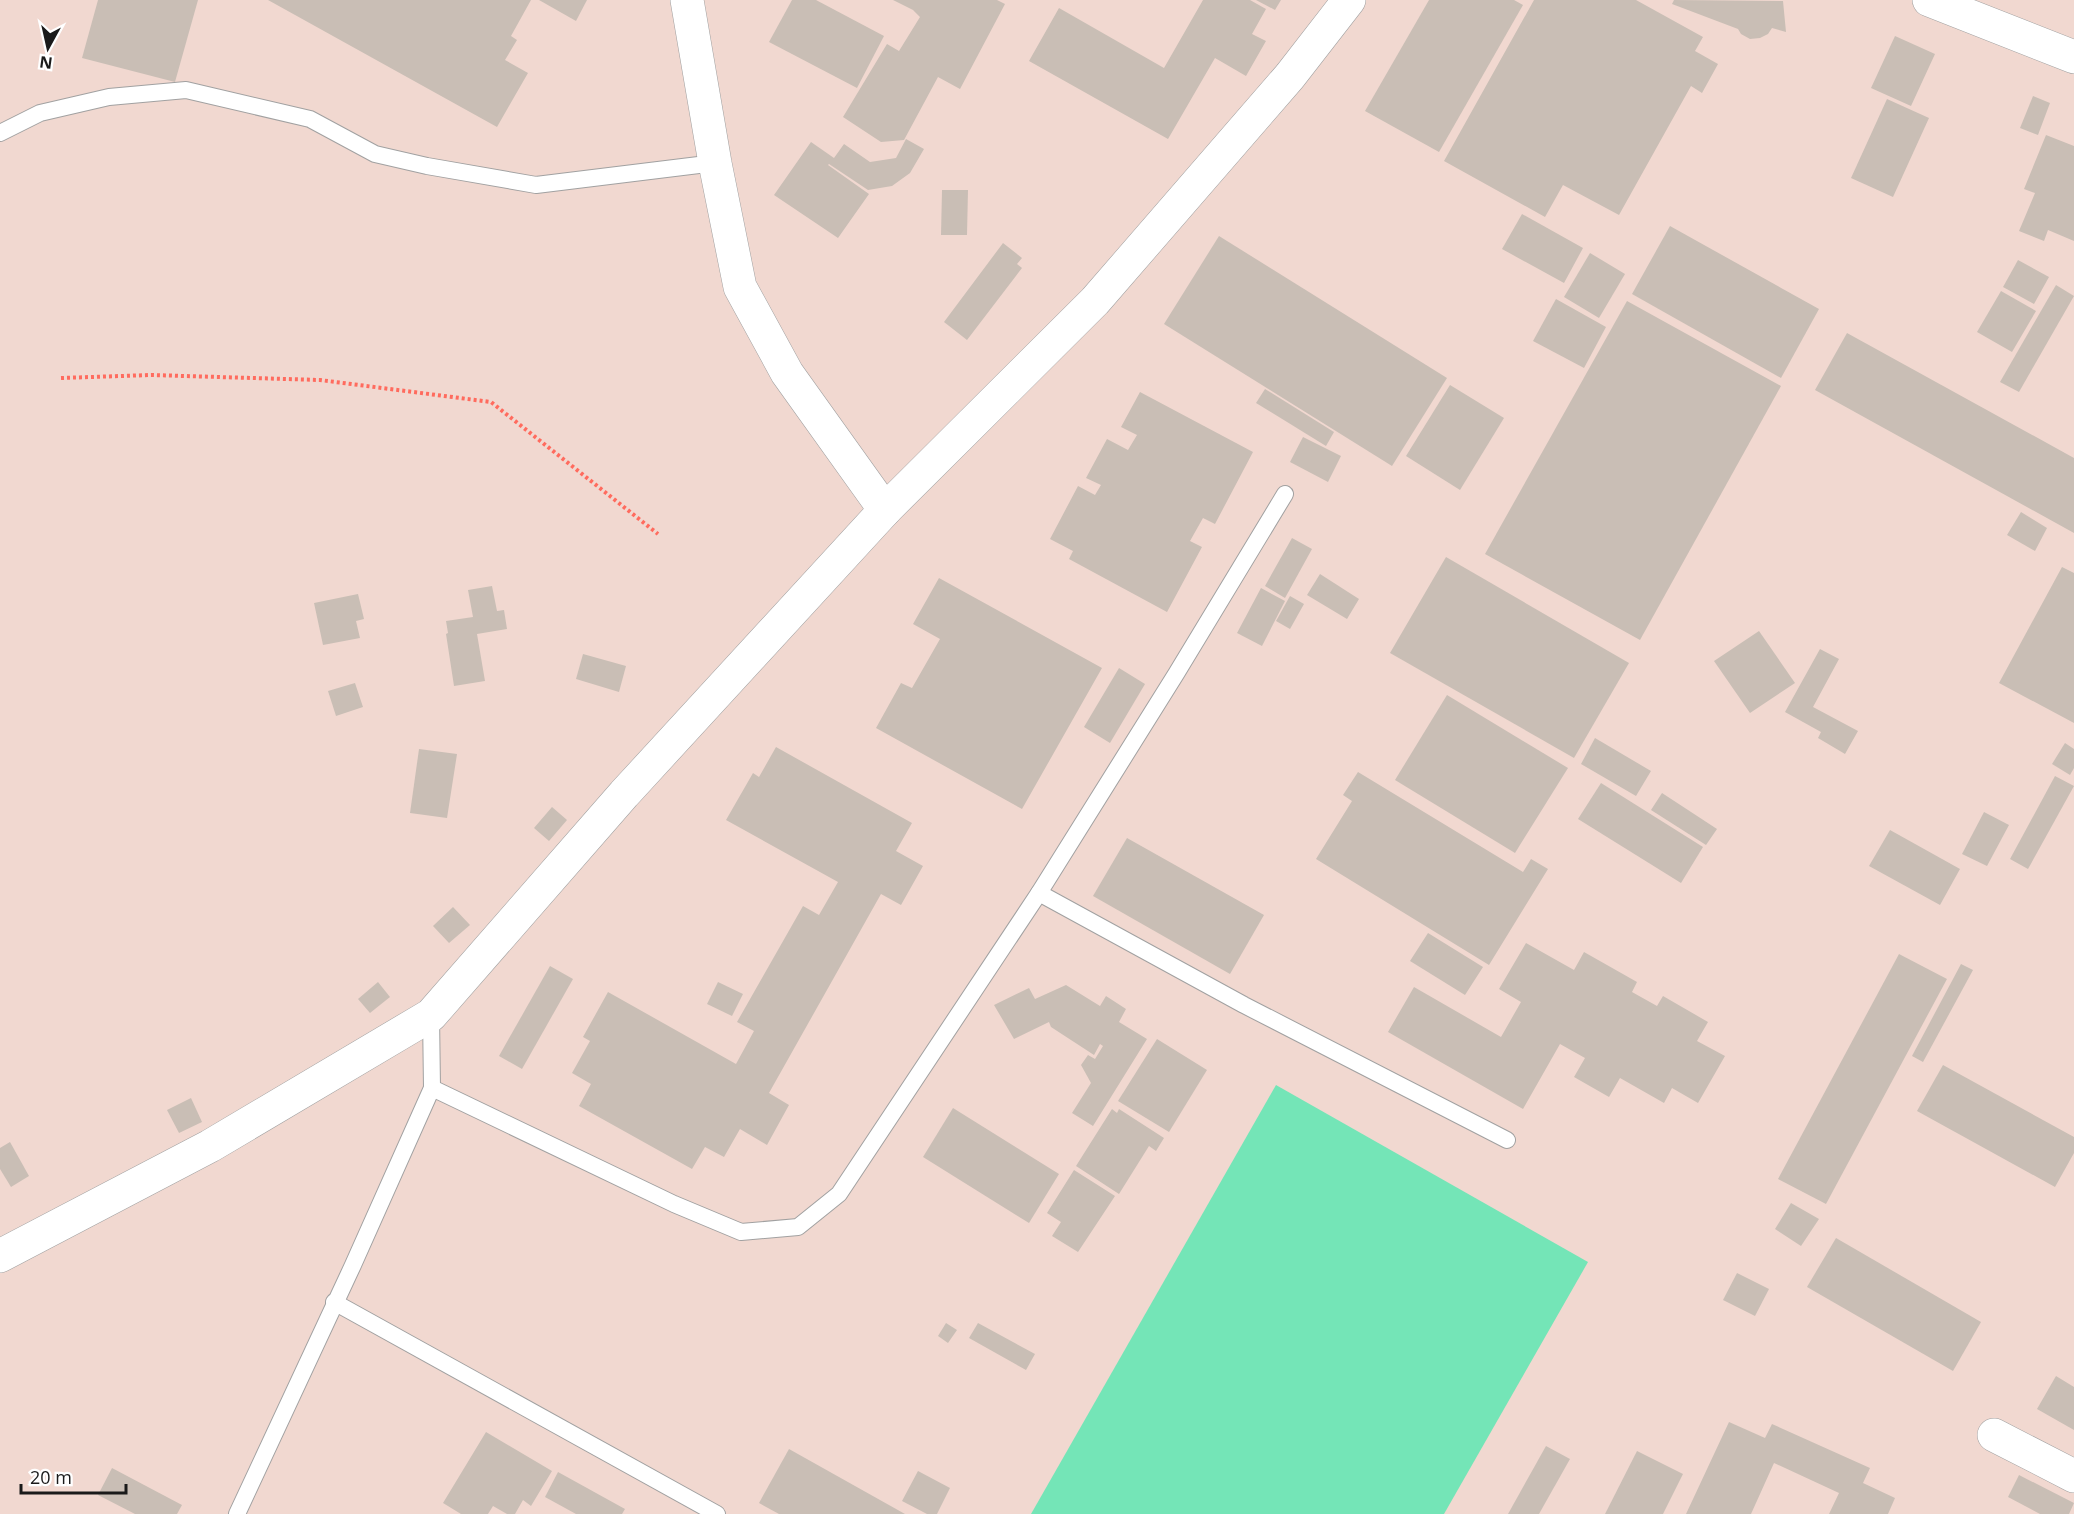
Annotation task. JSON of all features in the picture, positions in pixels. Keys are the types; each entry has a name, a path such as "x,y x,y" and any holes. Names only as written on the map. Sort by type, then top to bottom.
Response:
{"street":[{"path":"687,0 715,162 740,287 787,373 885,510"},
{"path":"0,1256 210,1146 431,1015 624,794 885,510 1095,301 1290,76 1349,0"},
{"path":"1929,0 2074,57"},
{"path":"1994,1436 2074,1476"}],"lane":[{"path":"0,133 40,113 109,97 186,90 310,119 375,154 427,166 536,185 715,162"},
{"path":"432,1088 674,1204 741,1232 798,1227 839,1194 1039,893 1285,494"},
{"path":"1039,893 1254,1011 1507,1140"},
{"path":"237,1514 353,1265 432,1088 431,1015"},
{"path":"334,1302 717,1514"}],"path":[{"path":"61,378 151,375 320,380 491,402 658,534"}],"shaded area":[{"path":"0,0 2074,0 2074,1514 0,1514"}],"green space":[{"path":"1276,1085 1588,1262 1444,1514 1031,1514"}],"building":[{"path":"98,0 198,0 175,82 82,58"},
{"path":"268,0 531,0 511,36 517,40 505,60 528,73 497,127"},
{"path":"539,0 587,0 576,21"},
{"path":"792,0 816,0 884,36 857,88 769,42"},
{"path":"893,0 997,0 1005,4 960,89 938,77 904,140 881,142 843,117 887,44 899,51 920,17 913,10"},
{"path":"1203,0 1250,0 1266,9 1252,34 1266,41 1246,76 1215,58 1168,139 1029,61 1059,8 1164,68"},
{"path":"1256,0 1281,0 1275,10"},
{"path":"1429,0 1514,0 1523,5 1439,152 1365,111"},
{"path":"1534,0 1636,0 1703,37 1695,51 1718,64 1702,93 1691,86 1619,215 1563,185 1545,217 1444,161"},
{"path":"1674,0 1783,1 1786,32 1772,28 1768,34 1760,38 1750,39 1741,34 1738,29 1672,4"},
{"path":"1895,36 1935,54 1911,106 1871,88"},
{"path":"2033,96 2050,103 2038,135 2020,128"},
{"path":"1887,99 1929,118 1893,197 1851,178"},
{"path":"2046,135 2074,146 2074,241 2048,230 2044,241 2019,231 2035,193 2024,189"},
{"path":"906,139 924,149 910,173 892,186 868,190 828,165 869,194 838,238 774,195 811,142 834,158 844,144 870,162 896,158"},
{"path":"942,190 968,190 967,235 941,235"},
{"path":"1522,214 1583,248 1564,283 1502,249"},
{"path":"1670,226 1819,309 1781,378 1632,294"},
{"path":"1219,236 1447,378 1392,466 1164,324"},
{"path":"1003,243 1022,258 1017,264 1022,268 967,340 944,322"},
{"path":"1590,253 1625,274 1599,318 1564,297"},
{"path":"2018,260 2049,277 2034,304 2003,287"},
{"path":"2056,285 2074,296 2019,392 2000,382"},
{"path":"2001,291 2036,311 2012,352 1977,332"},
{"path":"1556,299 1606,327 1584,368 1533,341"},
{"path":"1627,301 1781,386 1640,640 1485,554"},
{"path":"1847,333 2074,458 2074,533 1815,390"},
{"path":"1450,385 1504,418 1460,490 1406,456"},
{"path":"1265,389 1334,432 1326,446 1256,403"},
{"path":"1140,392 1253,452 1215,524 1203,518 1190,541 1202,547 1167,612 1069,559 1073,551 1050,539 1078,486 1095,495 1101,485 1086,478 1107,439 1128,450 1137,435 1121,427"},
{"path":"1303,437 1341,456 1328,482 1290,462"},
{"path":"2021,512 2047,528 2035,551 2007,535"},
{"path":"1292,538 1312,549 1285,598 1265,586"},
{"path":"1446,557 1629,663 1574,758 1390,653"},
{"path":"2062,567 2074,573 2074,723 1999,683"},
{"path":"1320,574 1359,599 1347,619 1307,595"},
{"path":"939,578 1102,668 1022,809 876,728 901,683 912,688 940,639 913,624"},
{"path":"492,586 497,611 504,610 507,629 477,634 485,681 454,686 446,621 473,617 468,590"},
{"path":"1261,588 1285,601 1262,646 1237,633"},
{"path":"358,594 364,619 356,621 360,638 323,645 314,603"},
{"path":"1290,596 1304,604 1290,629 1276,621"},
{"path":"1759,631 1795,683 1750,713 1714,661"},
{"path":"1820,649 1839,659 1813,707 1858,731 1845,754 1818,738 1821,732 1785,712"},
{"path":"583,654 626,666 619,692 576,679"},
{"path":"1119,668 1145,684 1110,743 1084,727"},
{"path":"355,683 363,707 336,716 328,691"},
{"path":"1447,695 1568,768 1515,853 1395,780"},
{"path":"1595,738 1651,771 1636,796 1581,764"},
{"path":"2065,743 2074,749 2074,768 2070,775 2052,764"},
{"path":"776,747 912,823 896,851 923,866 901,905 881,894 769,1093 789,1105 767,1145 740,1129 724,1157 705,1147 692,1169 579,1106 591,1084 572,1073 590,1041 583,1037 608,992 736,1064 754,1031 737,1022 803,906 819,915 838,882 726,820 753,773 759,777"},
{"path":"419,749 457,754 447,818 410,813"},
{"path":"1358,772 1523,872 1531,859 1548,869 1489,965 1316,859 1352,801 1343,795"},
{"path":"2055,776 2074,786 2028,869 2010,859"},
{"path":"1601,783 1703,847 1681,883 1578,819"},
{"path":"1662,793 1717,829 1706,845 1651,810"},
{"path":"552,807 567,820 549,841 534,828"},
{"path":"1984,812 2009,825 1987,866 1962,854"},
{"path":"1890,830 1960,869 1940,905 1869,866"},
{"path":"1127,838 1264,915 1230,974 1093,896"},
{"path":"453,907 470,925 449,943 433,926"},
{"path":"1428,933 1483,967 1465,995 1410,961"},
{"path":"1526,943 1574,970 1584,952 1637,982 1632,992 1657,1006 1663,996 1708,1022 1697,1041 1725,1056 1698,1103 1672,1088 1664,1103 1620,1078 1609,1097 1574,1077 1585,1058 1560,1044 1523,1109 1388,1032 1414,987 1501,1037 1521,1002 1499,989"},
{"path":"1899,954 1947,979 1826,1204 1778,1179"},
{"path":"1961,964 1973,970 1923,1062 1912,1056"},
{"path":"550,966 573,979 522,1069 499,1056"},
{"path":"378,982 390,997 370,1013 358,999"},
{"path":"718,982 743,994 732,1016 707,1004"},
{"path":"1066,985 1100,1006 1106,996 1126,1009 1119,1022 1147,1039 1093,1126 1072,1113 1091,1083 1081,1065 1088,1055 1095,1059 1103,1046 1100,1044 1094,1055 1051,1027 1049,1022 1014,1039 994,1005 1029,988 1035,999"},
{"path":"1157,1039 1207,1070 1169,1132 1118,1101"},
{"path":"1943,1065 2074,1137 2074,1153 2055,1187 1917,1111"},
{"path":"191,1098 202,1122 179,1133 167,1110"},
{"path":"953,1108 1059,1174 1029,1223 923,1157"},
{"path":"1112,1109 1117,1113 1119,1109 1164,1138 1156,1151 1149,1146 1119,1194 1076,1166"},
{"path":"10,1142 29,1176 11,1187 0,1169 0,1148"},
{"path":"1074,1170 1115,1196 1078,1252 1052,1236 1061,1222 1047,1213"},
{"path":"1791,1203 1819,1219 1801,1246 1775,1229"},
{"path":"1836,1238 1981,1322 1953,1371 1807,1287"},
{"path":"1737,1273 1769,1289 1755,1316 1723,1300"},
{"path":"946,1323 957,1330 948,1343 938,1336"},
{"path":"978,1323 1035,1354 1026,1370 969,1338"},
{"path":"2056,1376 2074,1387 2074,1430 2037,1409"},
{"path":"1729,1422 1765,1438 1772,1424 1870,1468 1863,1483 1895,1498 1888,1514 1829,1514 1839,1493 1774,1463 1751,1514 1686,1514"},
{"path":"486,1432 552,1471 531,1506 523,1500 515,1514 507,1514 493,1506 488,1514 461,1514 443,1503"},
{"path":"1546,1446 1570,1459 1539,1514 1508,1514"},
{"path":"789,1449 905,1514 779,1514 759,1503"},
{"path":"1637,1451 1683,1474 1663,1514 1605,1514"},
{"path":"112,1468 182,1505 177,1514 135,1514 98,1495"},
{"path":"918,1471 950,1488 937,1514 927,1514 902,1501"},
{"path":"558,1472 625,1509 622,1514 576,1514 545,1497"},
{"path":"2019,1475 2074,1503 2069,1514 2040,1514 2008,1497"}]}
